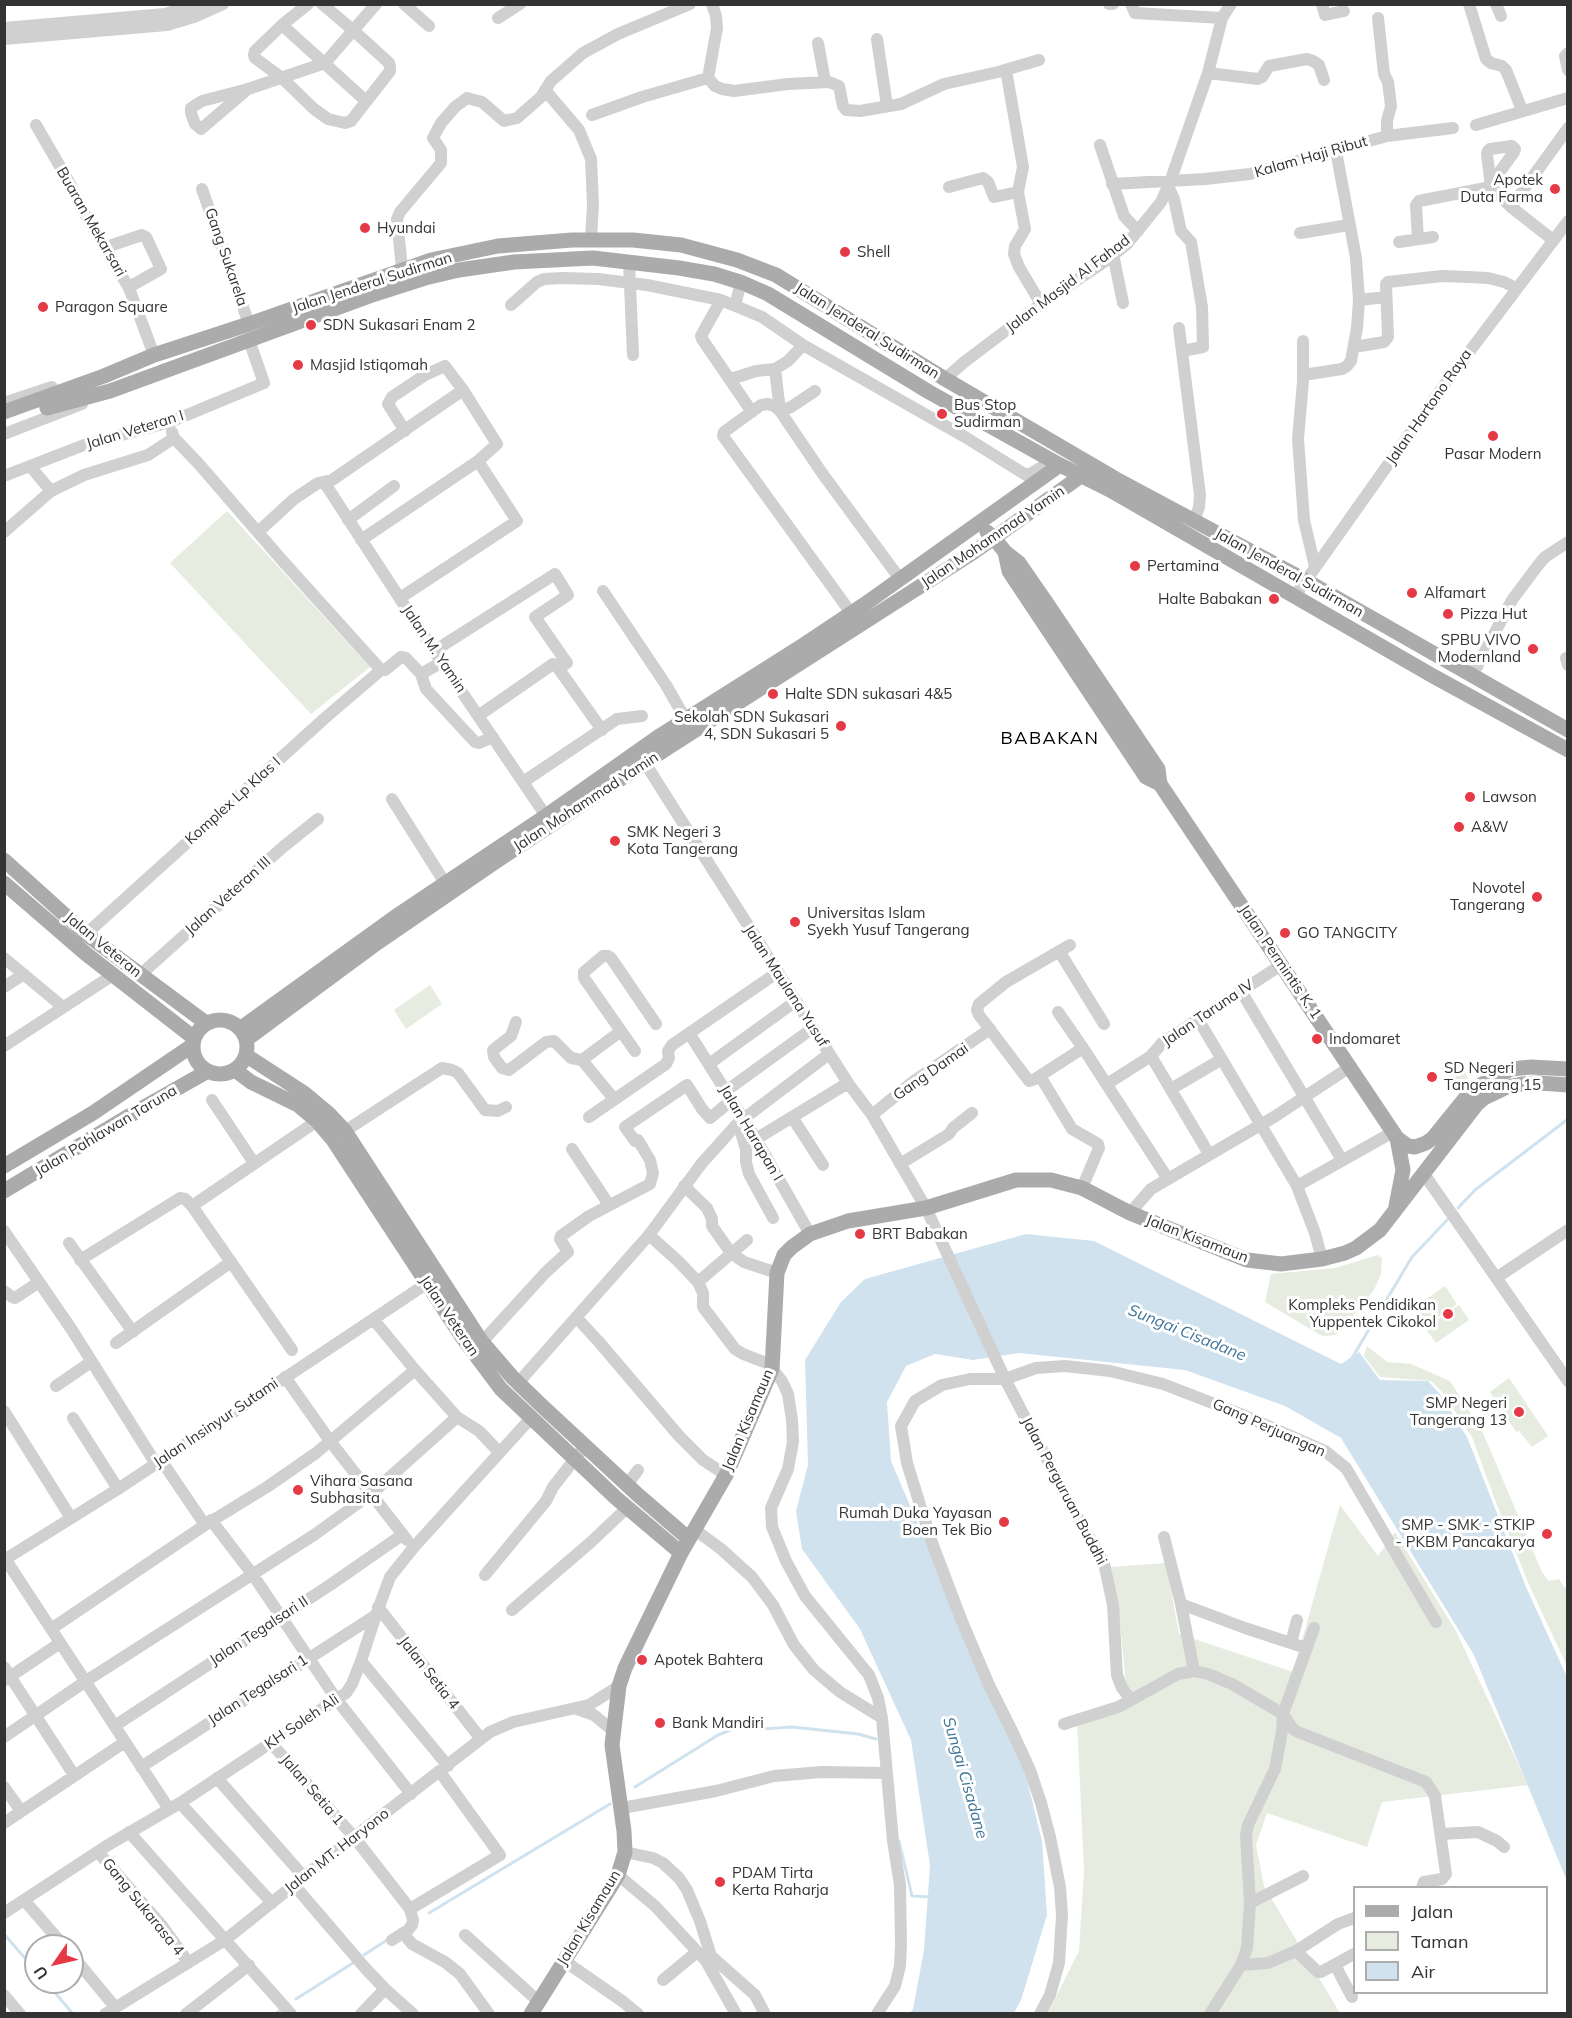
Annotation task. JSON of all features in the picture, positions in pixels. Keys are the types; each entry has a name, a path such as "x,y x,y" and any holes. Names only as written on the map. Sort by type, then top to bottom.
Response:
{"main road":[{"name":"Jalan Jenderal Sudirman","path":"4,423 249,332 402,269 431,260 498,246 591,240 633,240 681,246 737,260 769,272 1116,479 1305,580 1568,730"},
{"name":"Jalan Jenderal Sudirman","path":"4,412 104,385 154,355 249,332 331,309 424,278 459,270 514,262 593,258 714,274 768,294 945,400 1568,750"},
{"name":"Jalan Mohammad Yamin","path":"244,1033 445,883 686,720 851,613 1034,484 1056,463"},
{"name":"Jalan Mohammad Yamin","path":"244,1033 645,763 994,538 1081,476"},
{"path":"1034,484 1052,498"},
{"name":"Jalan Permintis K. 1","path":"973,527 983,529 994,538 1005,552 1019,563 1042,596 1158,769 1160,784 1395,1135 1403,1170 1395,1212"},
{"name":"Jalan Veteran","path":"4,860 87,934 206,1023"},
{"name":"Jalan Veteran","path":"4,883 193,1041"},
{"path":"218,1019 230,1021 244,1033 247,1056 235,1070 224,1074 208,1071 194,1056 193,1041 199,1029 206,1023 218,1019"},
{"name":"Jalan Pahlawan Taruna","path":"4,1166 93,1113 193,1041"},
{"name":"Jalan Veteran","path":"247,1056 304,1094 328,1113 345,1131 426,1284 501,1389 627,1508 688,1541"},
{"path":"1395,1135 1408,1146 1415,1147 1426,1143 1477,1087 1511,1069 1531,1067 1568,1069"},
{"name":"Jalan Veteran","path":"235,1070 251,1082 298,1105 317,1121 380,1197 482,1342 518,1383 688,1541"},
{"name":"Jalan Pahlawan Taruna","path":"4,1191 208,1071"},
{"name":"Jalan Kisamaun","path":"535,2007 618,1875 625,1852 622,1808 613,1760 612,1730 619,1686 625,1668 688,1541 726,1475 772,1367 777,1273 784,1255 810,1234 857,1219 926,1208 1016,1180 1051,1180 1082,1188 1130,1213 1247,1260 1281,1264 1322,1259 1345,1253 1380,1230 1484,1098 1508,1087 1522,1084 1568,1085"}],"street":[{"path":"4,28 165,14 199,4"},
{"path":"4,39 167,25 194,18 223,4"},
{"path":"308,4 255,51 255,58 282,78 314,109 328,119 340,123 351,121 390,71 390,67 354,31 322,4"},
{"path":"248,89 325,63 376,4"},
{"path":"404,4 429,26"},
{"path":"502,12 520,4"},
{"path":"402,269 397,219 400,212 441,163 441,150 433,138 441,123 455,107 467,98 482,102 504,121 517,118 541,97 551,81 583,53 618,34 690,4"},
{"path":"708,78 717,28 712,4"},
{"path":"1131,4 1135,14 1222,18"},
{"name":"Jalan Masjid Al Fahad","path":"945,379 1041,304 1127,244 1161,202 1208,73 1222,18 1231,4"},
{"path":"1322,4 1325,15 1344,11"},
{"path":"1469,4 1486,59 1506,70 1522,110"},
{"path":"1378,18 1384,74 1388,82 1391,106 1387,121 1387,136"},
{"path":"282,26 366,101"},
{"path":"877,39 887,106"},
{"path":"818,43 825,81"},
{"path":"1568,53 1564,57 1568,70"},
{"path":"1208,73 1258,79 1269,66 1307,59 1319,65 1324,80"},
{"path":"708,78 715,86 734,91 825,81 839,86 846,110 860,111 901,104 944,84 1040,60"},
{"path":"1006,70 1023,160 1018,192 1025,229 1015,246 1014,254 1041,304"},
{"path":"592,115 642,97 708,78"},
{"path":"545,90 579,130 591,159 593,205 591,240"},
{"path":"1476,125 1568,98"},
{"name":"Buaran Mekarsari","path":"36,125 83,211 129,287 154,355"},
{"name":"Kalam Haji Ribut","path":"1112,184 1169,184 1250,174 1387,136 1453,128"},
{"path":"1511,207 1568,128"},
{"path":"1100,145 1124,216 1138,231"},
{"path":"1304,375 1342,369 1347,366 1354,347 1359,300 1356,258 1336,151"},
{"path":"949,187 983,178 988,182 994,197 1018,192"},
{"path":"1169,184 1181,231 1191,242 1202,307 1203,347 1182,351"},
{"path":"1418,239 1417,202 1491,185 1511,207 1553,240"},
{"name":"Gang Sukarela","path":"202,189 264,383"},
{"name":"Jalan Hartono Raya","path":"1295,596 1445,384 1568,221"},
{"path":"1300,233 1349,225"},
{"path":"106,247 142,234 146,237 161,269 129,287"},
{"path":"1399,242 1433,237"},
{"path":"1113,254 1123,303"},
{"path":"563,258 563,278"},
{"path":"629,262 633,355"},
{"path":"1354,347 1387,340 1389,337 1386,297 1388,282 1442,276 1488,278 1516,288"},
{"path":"511,304 537,282 544,279 563,278 631,283 721,300 762,317 803,345 934,419 1026,475 1056,463"},
{"path":"735,305 741,283"},
{"path":"1359,300 1386,297"},
{"path":"721,300 701,336 752,412"},
{"path":"1179,328 1200,495 1199,507 1194,520"},
{"path":"1303,340 1304,375 1298,439 1304,520 1315,567"},
{"path":"731,379 756,371 775,369 788,361 803,345"},
{"path":"875,386 886,365"},
{"path":"361,540 478,461 497,444 445,366 425,375 392,398 388,404 405,431"},
{"path":"775,369 780,411"},
{"name":"Jalan Veteran I","path":"4,476 84,445 170,422 264,383"},
{"name":"Jalan Jenderal Sudirman","path":"4,403 51,387 104,385"},
{"name":"Jalan Jenderal Sudirman","path":"4,435 62,413 104,385"},
{"path":"258,532 294,499 318,483 332,480 463,390"},
{"path":"780,411 791,407 815,391"},
{"path":"934,419 945,400"},
{"path":"851,613 723,436 724,432 761,405 768,404 780,411 822,473 900,579"},
{"path":"170,422 174,438 383,670 401,657 406,658 421,674 426,689 475,742 493,737"},
{"path":"4,532 51,491 84,474 148,455 174,438"},
{"path":"400,598 517,521 478,461"},
{"path":"30,466 51,491"},
{"name":"Jalan M. Yamin","path":"324,482 434,651 546,816"},
{"path":"348,520 394,486"},
{"path":"1472,676 1496,628 1518,592 1545,556 1568,542"},
{"path":"434,651 555,574 568,595 535,617 567,663 559,668"},
{"path":"603,591 686,720"},
{"path":"421,674 442,662"},
{"path":"478,716 551,665 556,665 602,730"},
{"name":"Komplex Lp Klas I","path":"87,934 325,718 383,670"},
{"path":"523,782 621,717 642,716"},
{"name":"Jalan Maulana Yusuf","path":"645,763 829,1054 872,1116 926,1208"},
{"path":"393,799 445,883"},
{"name":"Jalan Veteran III","path":"140,975 283,847 318,819"},
{"path":"1083,1048 1032,1081 1026,1079 977,1010 982,1001 1006,982 1064,948 1104,1024"},
{"path":"635,1051 584,978 584,972 603,956 611,958 656,1024"},
{"path":"4,958 63,1007"},
{"name":"Jalan Taruna IV","path":"1107,1083 1151,1056 1162,1043 1281,965"},
{"path":"589,1117 666,1064 669,1058 669,1048 778,972"},
{"path":"4,987 24,974"},
{"path":"4,1046 112,975"},
{"path":"1241,991 1342,1160"},
{"path":"709,1064 796,1001"},
{"path":"1058,1012 1107,1083 1168,1179"},
{"path":"1198,1019 1297,1186 1315,1233 1322,1259"},
{"path":"516,1022 511,1036 492,1053 505,1070 509,1070 550,1041 554,1041 571,1058 582,1060 614,1099"},
{"path":"482,1342 546,1272 568,1252 561,1236 609,1204 611,1206 650,1184 653,1177 650,1160 638,1140 635,1141 626,1127 687,1085 710,1118 729,1095 813,1028"},
{"name":"Gang Damai","path":"872,1116 914,1081 990,1029"},
{"path":"582,1060 621,1030"},
{"name":"Jalan Harapan I","path":"690,1033 729,1095 741,1121 756,1139 810,1234"},
{"path":"518,1383 649,1235 702,1163 741,1121 829,1054"},
{"path":"1151,1056 1209,1154"},
{"path":"1171,1089 1222,1059"},
{"path":"1130,1213 1151,1189 1260,1125 1350,1067"},
{"path":"345,1131 442,1068 458,1073 485,1110 498,1111 506,1107"},
{"path":"1040,1076 1072,1129 1098,1144 1099,1148 1082,1188"},
{"path":"756,1139 848,1083"},
{"path":"212,1100 254,1163"},
{"path":"900,1164 949,1134 972,1113"},
{"path":"792,1117 823,1165"},
{"path":"192,1206 317,1121"},
{"path":"741,1121 749,1174 774,1218"},
{"path":"1297,1186 1342,1160 1395,1135"},
{"path":"572,1149 600,1181 609,1204"},
{"path":"1424,1174 1568,1381"},
{"path":"684,1186 707,1208 712,1218 712,1226 731,1253 744,1262 777,1273"},
{"path":"80,1260 175,1200 185,1199 292,1350"},
{"name":"Jalan Perguruan Buddhi","path":"926,1208 1005,1379 1075,1514 1106,1568 1113,1605 1117,1675 1122,1688 1131,1700"},
{"path":"1496,1278 1568,1230"},
{"path":"4,1231 158,1462 253,1575 337,1700 411,1794"},
{"path":"649,1235 698,1282 703,1293 703,1307 735,1349 772,1367 782,1381 788,1394 793,1442 788,1469 771,1508 772,1527 786,1562 805,1596 869,1675 878,1698 900,1885 901,1953 895,1986 877,2013"},
{"path":"698,1282 747,1240"},
{"path":"69,1243 133,1332"},
{"path":"116,1343 231,1262"},
{"path":"4,1291 15,1298 39,1282"},
{"name":"Jalan Insinyur Sutami","path":"5,1558 118,1489 426,1284"},
{"path":"576,1317 679,1436 703,1460 726,1475"},
{"path":"374,1320 457,1417 479,1431 499,1452"},
{"path":"56,1386 91,1362"},
{"name":"Gang Perjuangan","path":"1040,2013 1050,1995 1059,1963 1062,1915 1060,1887 1050,1837 1030,1770 985,1676 932,1540 907,1463 901,1426 915,1401 942,1385 970,1379 1005,1379 1020,1372 1045,1366 1110,1371 1163,1384 1238,1413 1324,1451 1346,1468 1436,1622"},
{"path":"51,1629 208,1523 283,1477 316,1453 415,1370"},
{"path":"285,1377 330,1441 402,1535 414,1547"},
{"path":"4,1411 71,1518"},
{"path":"4,1737 314,1535 371,1494 457,1417"},
{"path":"73,1418 118,1489"},
{"name":"KH Soleh Ali","path":"4,1913 271,1743 337,1700 350,1688 390,1577 414,1547 531,1418"},
{"path":"485,1575 546,1501 553,1487 585,1446"},
{"path":"627,1485 638,1470"},
{"path":"512,1610 627,1508"},
{"name":"Jalan Tegalsari II","path":"116,1725 402,1535"},
{"path":"1164,1537 1181,1604 1194,1671"},
{"path":"688,1541 721,1550 752,1577 773,1605 794,1645 814,1670 840,1692 882,1718"},
{"path":"5,1558 116,1725 141,1767 174,1806 272,1903"},
{"path":"1181,1604 1306,1648"},
{"name":"Jalan Tegalsari 1","path":"141,1767 377,1611"},
{"name":"Jalan Setia 4","path":"377,1611 481,1739"},
{"path":"1292,1643 1297,1620"},
{"path":"1210,2013 1241,1965 1247,1948 1250,1903 1246,1835 1248,1825 1275,1769 1283,1714 1314,1628"},
{"path":"60,1643 7,1675 36,1714 74,1776"},
{"path":"361,1661 444,1769 500,1855 410,1909 412,1925 398,1937 445,1962 460,1974 489,2013"},
{"path":"1065,1724 1118,1707 1178,1674 1194,1671 1232,1684 1283,1714 1293,1729 1298,1732 1426,1782 1435,1796 1446,1874 1442,1879 1424,1881 1422,1886"},
{"name":"Jalan MT. Haryono","path":"110,2010 225,1940 481,1739 502,1726 577,1709 597,1702 619,1686"},
{"path":"577,1709 594,1715 612,1730"},
{"path":"4,1823 125,1742"},
{"name":"Jalan Setia 1","path":"271,1743 354,1837 410,1909"},
{"path":"622,1808 716,1791 774,1776 811,1773 886,1773"},
{"path":"217,1778 385,1989 413,2013"},
{"path":"4,1787 21,1811"},
{"path":"129,1832 249,1965 285,2012"},
{"path":"1441,1834 1478,1832 1497,1841 1503,1847"},
{"name":"Gang Sukarasa 4","path":"98,1852 163,1927 188,1962"},
{"path":"625,1852 653,1858 675,1872 693,1903 705,1956 736,2013"},
{"path":"618,1875 649,1900 705,1956 755,1995 765,2013"},
{"path":"1250,1903 1303,1876"},
{"path":"24,1900 54,1934"},
{"path":"1241,1965 1268,1963 1296,1951 1338,1924 1353,1918"},
{"path":"465,1935 535,2007"},
{"path":"1296,1951 1318,1972 1353,1955"},
{"path":"663,1980 705,1956"},
{"path":"563,1960 638,2013"},
{"path":"186,2013 249,1965"},
{"path":"1335,1965 1352,1997"},
{"path":"84,1972 110,2010"},
{"path":"361,2013 385,1989"},
{"path":"4,1995 20,2013"}],"green space":[{"path":"227,511 370,667 311,714 170,563"},
{"path":"430,985 442,1004 406,1029 394,1010"},
{"path":"1455,1058 1468,1078 1455,1090 1441,1067"},
{"path":"1378,1255 1382,1258 1381,1274 1374,1290 1341,1331 1335,1335 1323,1336 1265,1302 1271,1274 1335,1268"},
{"path":"1445,1286 1457,1304 1427,1325 1415,1307"},
{"path":"1459,1305 1469,1320 1436,1343 1425,1328"},
{"path":"1367,1346 1387,1362 1411,1364 1450,1381 1483,1433 1542,1572 1549,1581 1559,1579 1567,1588 1567,1666 1530,1587 1472,1437 1443,1393 1431,1381 1380,1377 1364,1356"},
{"path":"1509,1378 1548,1436 1532,1447 1519,1431 1516,1432 1490,1392"},
{"path":"1340,1505 1378,1556 1395,1532 1456,1631 1528,1785 1382,1802 1367,1847 1267,1813 1256,1845 1264,1886 1340,2013 1048,2013 1079,1951 1084,1870 1077,1720 1128,1705 1118,1604 1111,1567 1166,1563 1179,1634 1293,1672"}],"water":[{"name":"Sungai Cisadane","path":"1026,1234 1094,1241 1341,1364 1359,1352 1380,1380 1428,1381 1440,1394 1467,1437 1526,1587 1567,1677 1567,1881 1474,1655 1341,1438 1285,1406 1185,1370 1019,1353 973,1360 935,1354 906,1366 887,1402 891,1461 990,1693 1018,1743 1042,1841 1047,1915 1021,2000 1014,2013 910,2013 913,2009 924,1950 930,1865 911,1740 860,1629 802,1549 796,1511 808,1465 805,1360 841,1302 865,1279"}],"waterway":[{"path":"1458,1208 1475,1190 1568,1119"},
{"path":"1352,1358 1412,1257 1448,1219"},
{"path":"635,1787 718,1735 743,1725 761,1729 792,1727 858,1734 876,1739"},
{"path":"429,1913 610,1804"},
{"path":"899,1841 912,1896 930,1897"},
{"path":"4,1934 24,1957"},
{"path":"364,1955 387,1940"},
{"path":"296,1999 353,1963"},
{"path":"56,1994 73,2014"},
{"path":"275,2014 279,2011"}],"place":[{"name":"Apotek Duta Farma","path":"1555,189"},
{"name":"Hyundai","path":"365,228"},
{"name":"Shell","path":"845,252"},
{"name":"Paragon Square","path":"43,307"},
{"name":"SDN Sukasari Enam 2","path":"311,325"},
{"name":"Masjid Istiqomah","path":"298,365"},
{"name":"Bus Stop Sudirman","path":"942,414"},
{"name":"Pasar Modern","path":"1493,436"},
{"name":"Pertamina","path":"1135,566"},
{"name":"Alfamart","path":"1412,593"},
{"name":"Halte Babakan","path":"1274,599"},
{"name":"Pizza Hut","path":"1448,614"},
{"name":"SPBU VIVO Modernland","path":"1533,649"},
{"name":"Halte SDN sukasari 4&5","path":"773,694"},
{"name":"Sekolah SDN Sukasari 4, SDN Sukasari 5","path":"841,726"},
{"name":"Lawson","path":"1470,797"},
{"name":"A&W","path":"1459,827"},
{"name":"SMK Negeri 3 Kota Tangerang","path":"615,841"},
{"name":"Novotel Tangerang","path":"1537,897"},
{"name":"Universitas Islam Syekh Yusuf Tangerang","path":"795,922"},
{"name":"GO TANGCITY","path":"1285,933"},
{"name":"Indomaret","path":"1317,1039"},
{"name":"SD Negeri Tangerang 15","path":"1432,1077"},
{"name":"BRT Babakan","path":"860,1234"},
{"name":"Kompleks Pendidikan Yuppentek Cikokol","path":"1448,1314"},
{"name":"SMP Negeri Tangerang 13","path":"1519,1412"},
{"name":"Vihara Sasana Subhasita","path":"298,1490"},
{"name":"Rumah Duka Yayasan Boen Tek Bio","path":"1004,1522"},
{"name":"SMP - SMK - STKIP - PKBM Pancakarya","path":"1547,1534"},
{"name":"Apotek Bahtera","path":"642,1660"},
{"name":"Bank Mandiri","path":"660,1723"},
{"name":"PDAM Tirta Kerta Raharja","path":"720,1882"}],"district":[{"name":"BABAKAN","path":"1050,739"}]}
